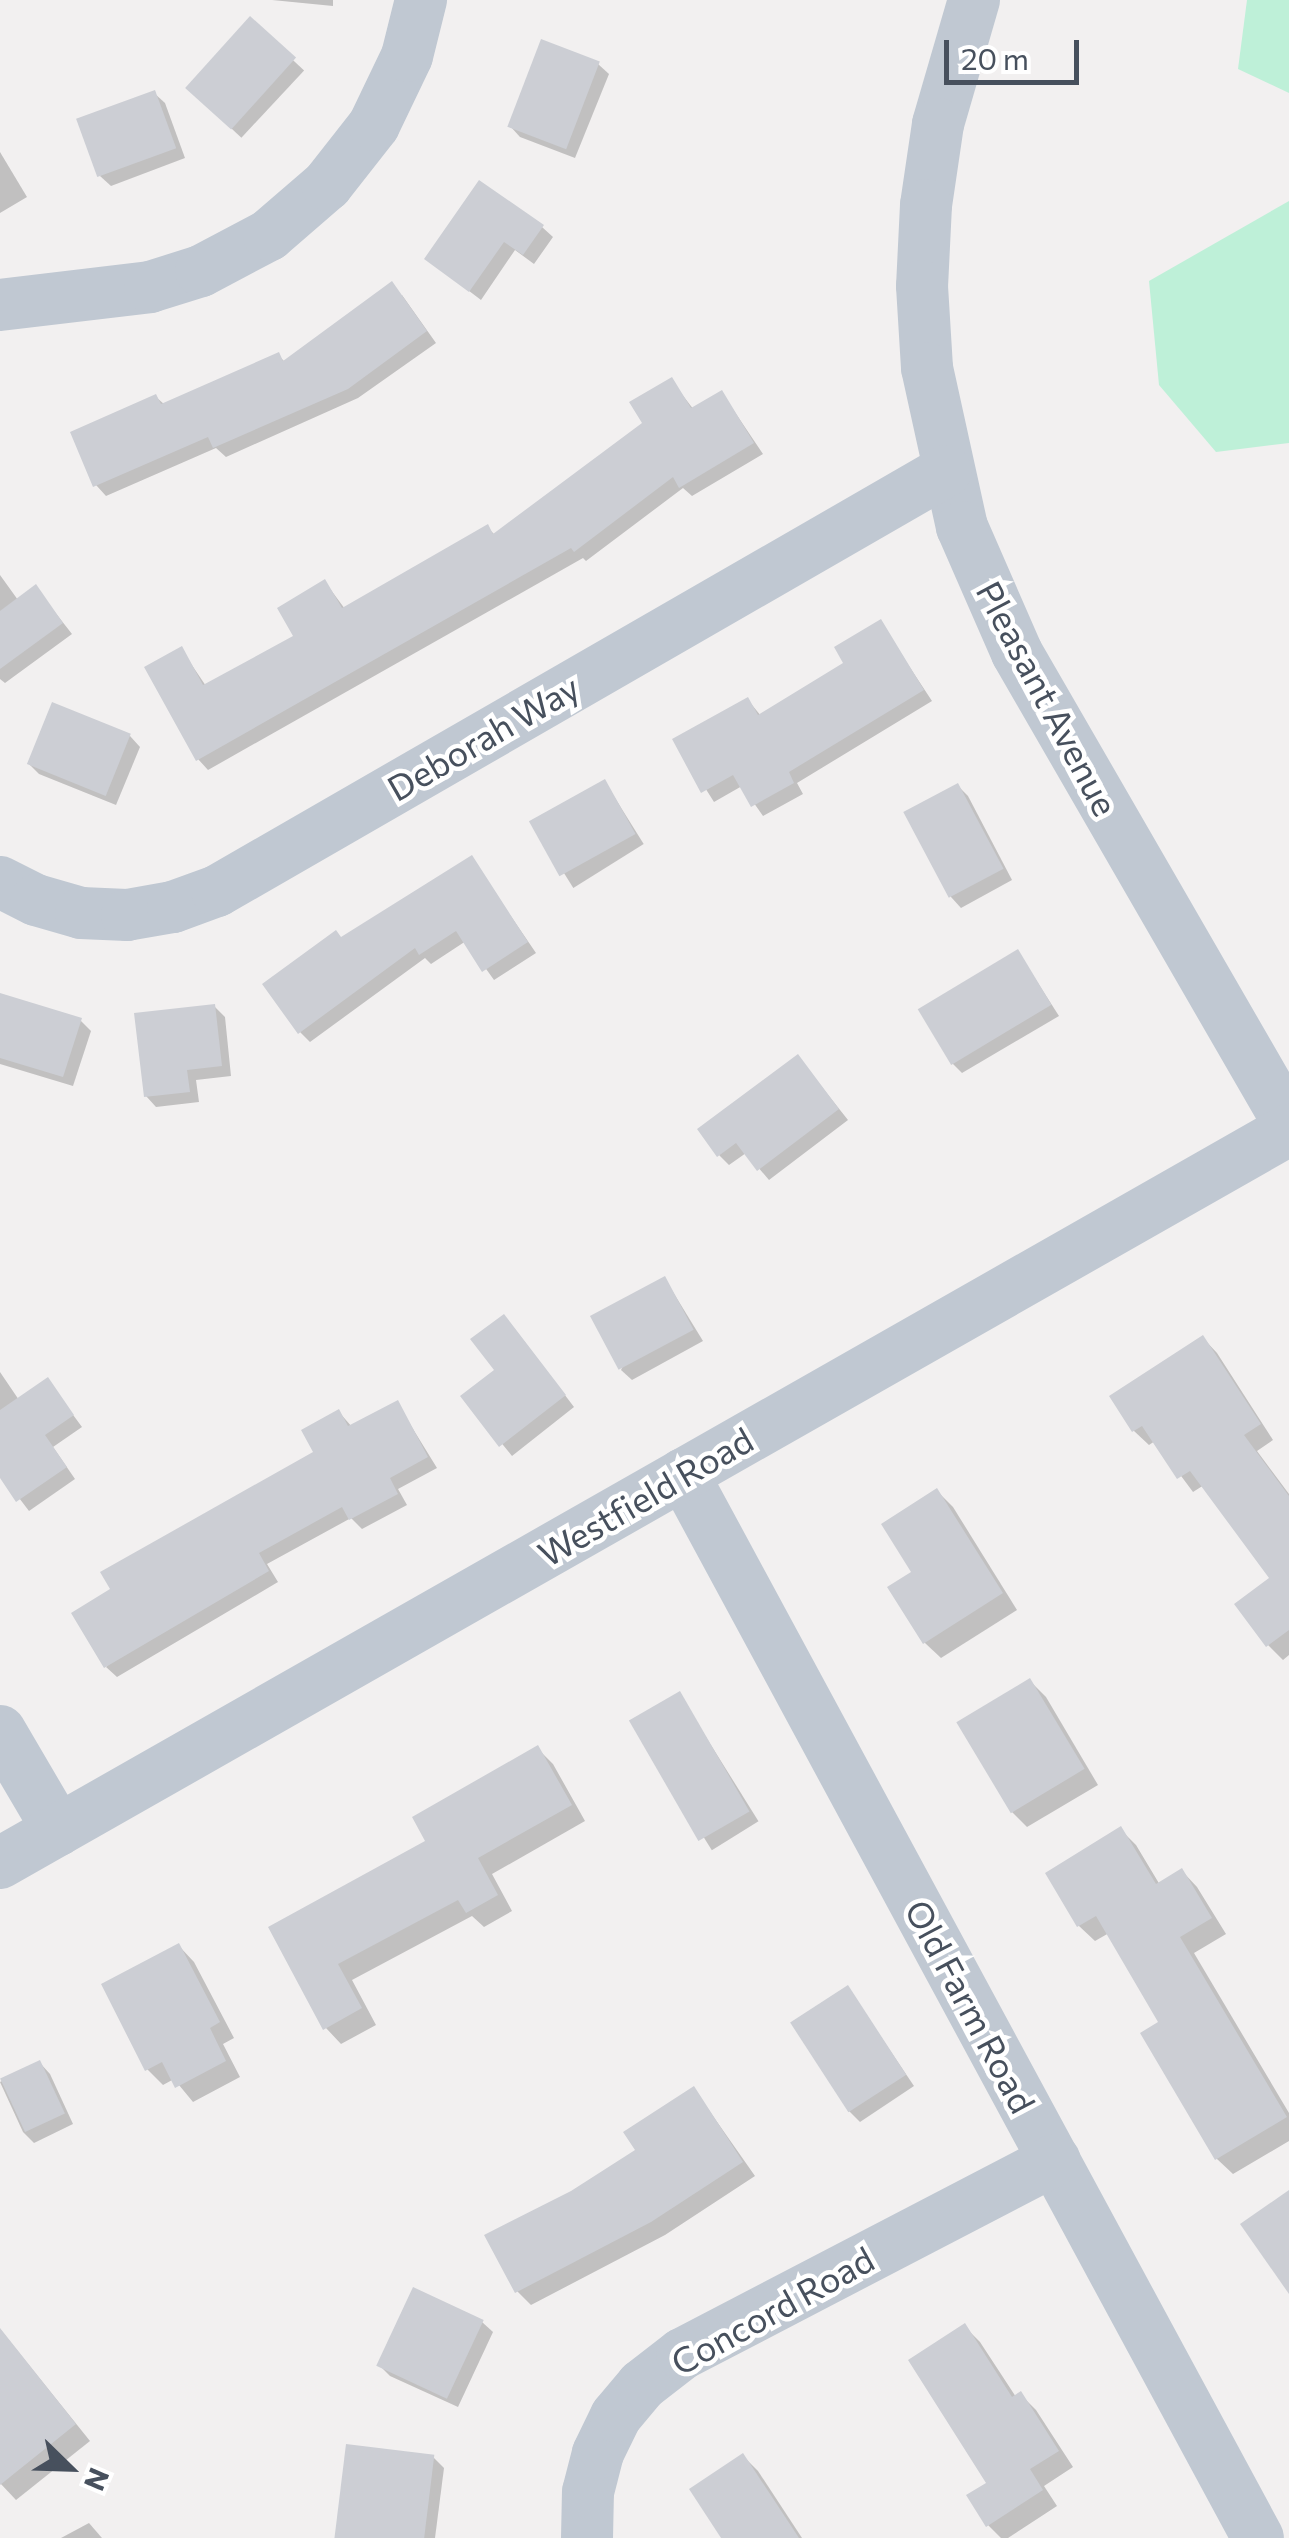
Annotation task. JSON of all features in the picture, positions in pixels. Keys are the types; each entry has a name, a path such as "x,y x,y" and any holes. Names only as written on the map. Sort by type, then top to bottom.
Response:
{"street":[{"path":"0,304 150,287 202,270 268,235 327,185 374,125 407,56 421,0"},
{"name":"Pleasant Avenue","path":"974,0 938,124 926,205 922,286 927,368 946,470 962,527 1016,653 1289,1127"},
{"name":"Deborah Way","path":"0,882 36,900 81,912 127,915 173,907 216,891 946,470"},
{"name":"Westfield Road","path":"0,1863 1289,1127"},
{"name":"Old Farm Road","path":"684,1474 1258,2538"},
{"path":"0,1731 58,1830"},
{"name":"Concord Road","path":"587,2538 588,2492 598,2453 616,2416 642,2385 682,2354 1054,2160"}],"green space":[{"path":"1247,0 1289,0 1289,93 1238,69"},
{"path":"1289,201 1289,443 1216,452 1159,385 1149,281"}],"building":[{"path":"250,16 296,57 231,130 185,88"},
{"path":"541,39 600,62 566,149 507,127"},
{"path":"155,90 176,148 97,177 76,119"},
{"path":"479,180 544,225 523,255 504,242 469,292 424,259"},
{"path":"392,281 427,331 348,389 213,448 208,437 93,487 70,432 156,394 161,404 279,352 283,361"},
{"path":"672,377 691,408 722,390 754,443 679,488 673,477 574,552 571,548 196,761 144,667 182,646 203,685 293,636 277,608 325,579 342,608 488,524 493,534 642,423 629,402"},
{"path":"36,584 63,623 0,669 0,611"},
{"path":"881,619 924,690 789,772 794,783 751,807 733,775 701,793 672,739 748,697 758,715 843,663 834,647"},
{"path":"52,702 131,734 106,796 27,764"},
{"path":"605,779 636,834 559,876 529,821"},
{"path":"958,783 1004,869 949,898 903,812"},
{"path":"472,855 528,942 482,972 456,931 419,955 415,948 298,1034 262,984 336,930 341,937"},
{"path":"1018,949 1051,1005 951,1065 918,1009"},
{"path":"0,993 82,1018 63,1077 0,1058"},
{"path":"215,1004 222,1066 187,1070 190,1092 144,1097 134,1013"},
{"path":"798,1054 839,1109 757,1171 736,1143 717,1157 697,1129"},
{"path":"665,1276 694,1330 619,1370 590,1316"},
{"path":"504,1314 566,1395 499,1447 460,1396 494,1370 470,1339"},
{"path":"1203,1335 1261,1424 1244,1435 1289,1496 1289,1630 1266,1647 1234,1604 1269,1578 1190,1471 1177,1479 1142,1426 1132,1432 1109,1396"},
{"path":"48,1377 74,1415 45,1435 67,1467 16,1502 0,1478 0,1410"},
{"path":"398,1400 428,1457 390,1478 398,1494 349,1520 342,1507 259,1553 269,1571 104,1668 71,1613 110,1589 100,1572 313,1452 301,1430 339,1409 348,1426"},
{"path":"937,1488 1003,1593 923,1644 887,1587 911,1572 881,1524"},
{"path":"1030,1678 1085,1769 1011,1813 956,1722"},
{"path":"680,1691 750,1811 698,1841 629,1721"},
{"path":"538,1745 572,1805 478,1858 498,1895 466,1913 458,1900 338,1964 362,2008 323,2030 268,1927 425,1841 412,1817"},
{"path":"1121,1826 1156,1884 1182,1868 1212,1918 1180,1937 1287,2117 1215,2160 1140,2033 1158,2022 1096,1916 1077,1927 1045,1873"},
{"path":"179,1943 220,2022 210,2028 226,2061 175,2088 162,2062 145,2071 101,1984"},
{"path":"848,1985 906,2075 848,2112 790,2023"},
{"path":"40,2060 65,2113 25,2132 0,2079"},
{"path":"694,2086 743,2162 651,2222 515,2293 484,2235 571,2191 635,2150 623,2132"},
{"path":"1289,2190 1289,2294 1240,2224"},
{"path":"413,2287 484,2320 447,2399 376,2366"},
{"path":"965,2323 1012,2397 1021,2391 1059,2451 1030,2469 1043,2490 986,2527 966,2495 986,2483 908,2360"},
{"path":"0,2328 76,2424 0,2485"},
{"path":"346,2444 434,2455 424,2538 334,2538"},
{"path":"743,2453 799,2538 721,2538 689,2489"}]}
